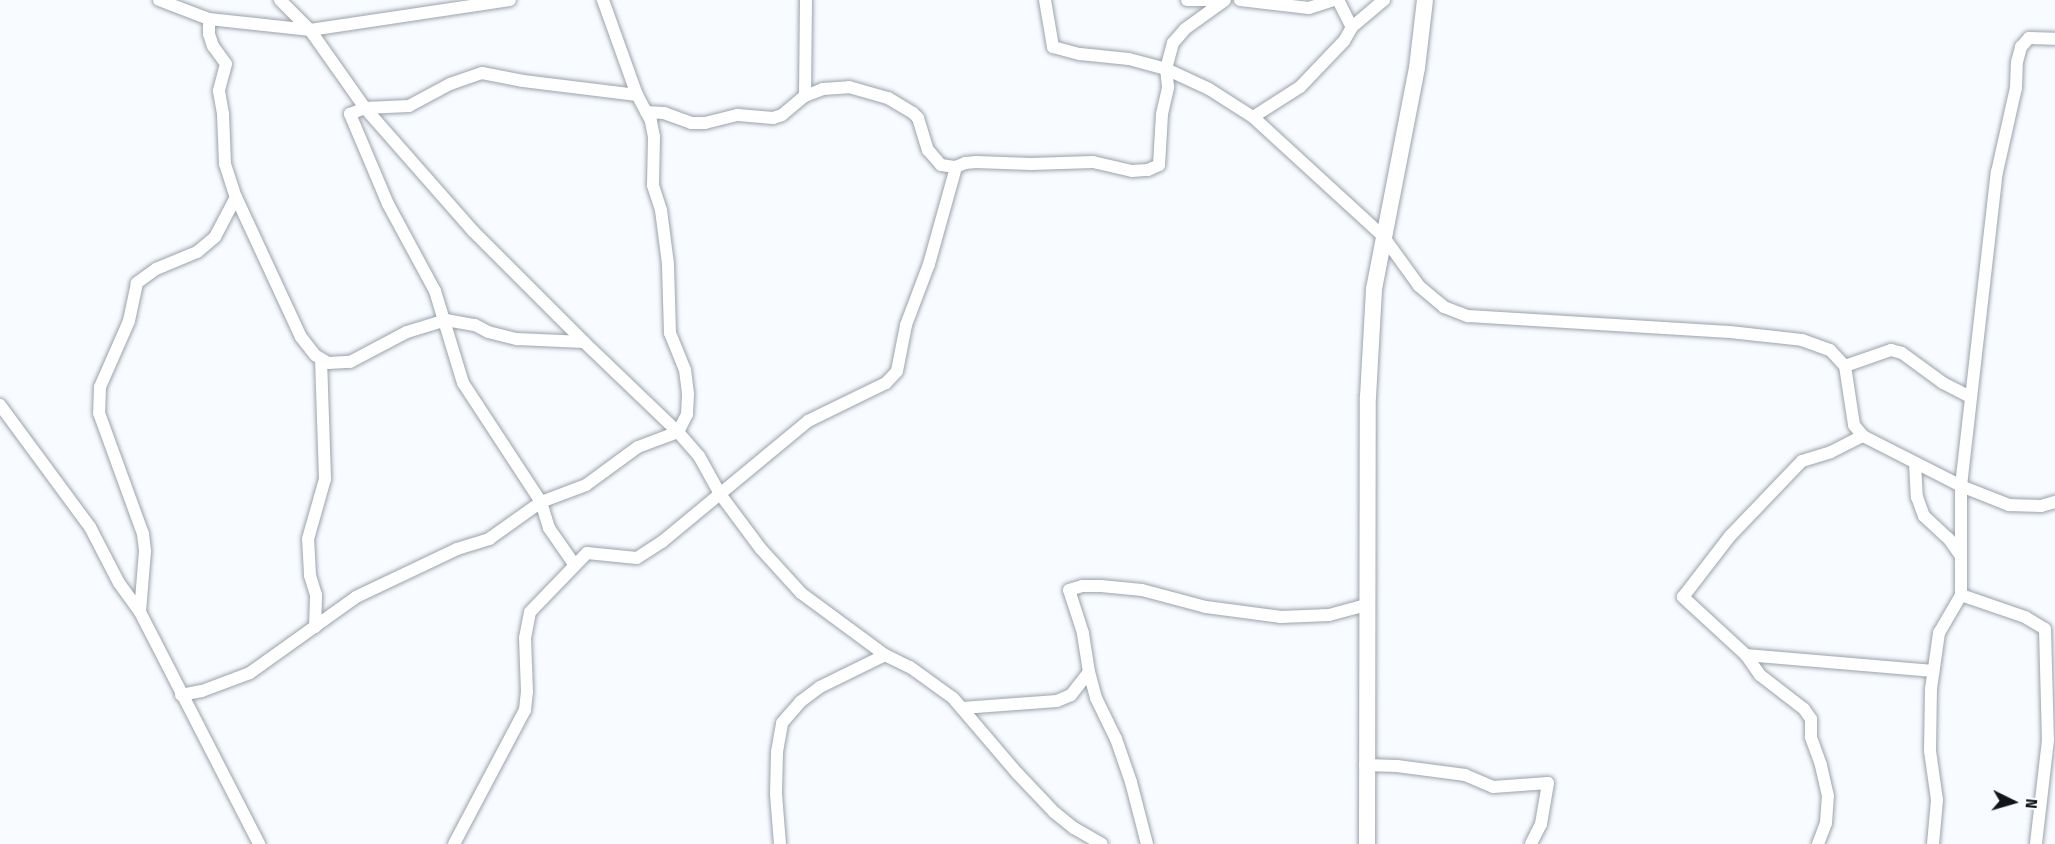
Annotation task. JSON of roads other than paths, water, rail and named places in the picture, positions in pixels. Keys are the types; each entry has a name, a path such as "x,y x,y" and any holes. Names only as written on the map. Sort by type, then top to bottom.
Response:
{"street":[{"path":"159,0 209,19 310,30 510,0"},
{"path":"280,0 310,30 365,108 473,231 678,432 699,456 720,494 761,549 801,593 885,656 930,680 963,708 1017,773 1054,812 1074,828 1102,844"},
{"path":"181,695 202,691 250,674 356,597 386,580 457,549 489,539 541,502 586,485 639,447 678,432 687,414 688,394 685,370 670,333 667,254 661,210 653,185 654,137 603,0"},
{"path":"805,96 806,0"},
{"path":"1045,0 1053,46 1080,54 1129,58 1166,69 1209,89 1253,117 1383,236 1419,286 1444,307 1468,316 1730,332 1802,340 1830,350 1845,366 1854,425 1863,436 1960,486 2014,506 2041,506 2055,502"},
{"path":"1187,0 1212,0"},
{"path":"646,112 664,112 691,123 705,123 738,115 773,118 782,115 805,96 823,88 842,87 888,98 918,118 928,150 941,165 956,167 976,162 1030,164 1093,162 1132,171 1148,170 1159,165 1162,114 1167,87 1166,69 1173,43 1185,29 1225,0"},
{"path":"1240,0 1309,8 1333,0"},
{"path":"1338,0 1352,27"},
{"path":"1253,117 1300,87 1344,41 1352,27 1384,0"},
{"path":"1367,844 1365,765 1368,397 1374,289 1417,68 1425,0"},
{"path":"209,19 209,34 226,64 219,91 223,114 223,152 236,197 301,337 321,360 328,363 350,362 407,332 446,320 475,325 488,332 518,339 584,342"},
{"path":"1933,844 1937,800 1930,751 1933,671 1939,633 1961,595 1960,486 1997,172 2016,88 2017,62 2021,47 2029,39 2055,39"},
{"path":"574,564 549,528 541,502 464,382 435,291 388,204 350,114 365,108 409,106 450,84 482,73 523,81 637,94"},
{"path":"454,844 525,710 527,692 525,639 530,612 587,553 637,558 663,541 808,421 848,399 879,387 897,371 906,325 929,264 956,167"},
{"path":"140,612 145,552 143,534 99,413 100,387 129,321 137,283 156,269 196,252 215,237 236,197"},
{"path":"1845,366 1892,350 1902,353 1943,382 1971,397"},
{"path":"315,627 316,595 310,575 308,539 325,479 321,360"},
{"path":"0,405 90,527 119,583 140,612 259,844"},
{"path":"1818,844 1826,823 1828,796 1821,765 1811,737 1811,719 1804,709 1760,675 1746,655 1683,597 1731,536 1803,461 1831,452 1863,436"},
{"path":"1915,464 1917,496 1924,516 1948,539 1961,556"},
{"path":"1147,844 1131,782 1116,740 1096,698 1083,633 1069,590 1075,587 1101,586 1142,590 1206,607 1281,617 1329,615 1366,605"},
{"path":"1961,595 2025,617 2045,629 2051,735 2036,844"},
{"path":"1746,655 1933,671"},
{"path":"780,844 777,752 782,723 801,702 820,687 885,656"},
{"path":"963,708 1057,701 1071,695 1089,672"},
{"path":"1365,765 1397,766 1466,775 1493,787 1548,783 1545,810 1531,844"}]}
